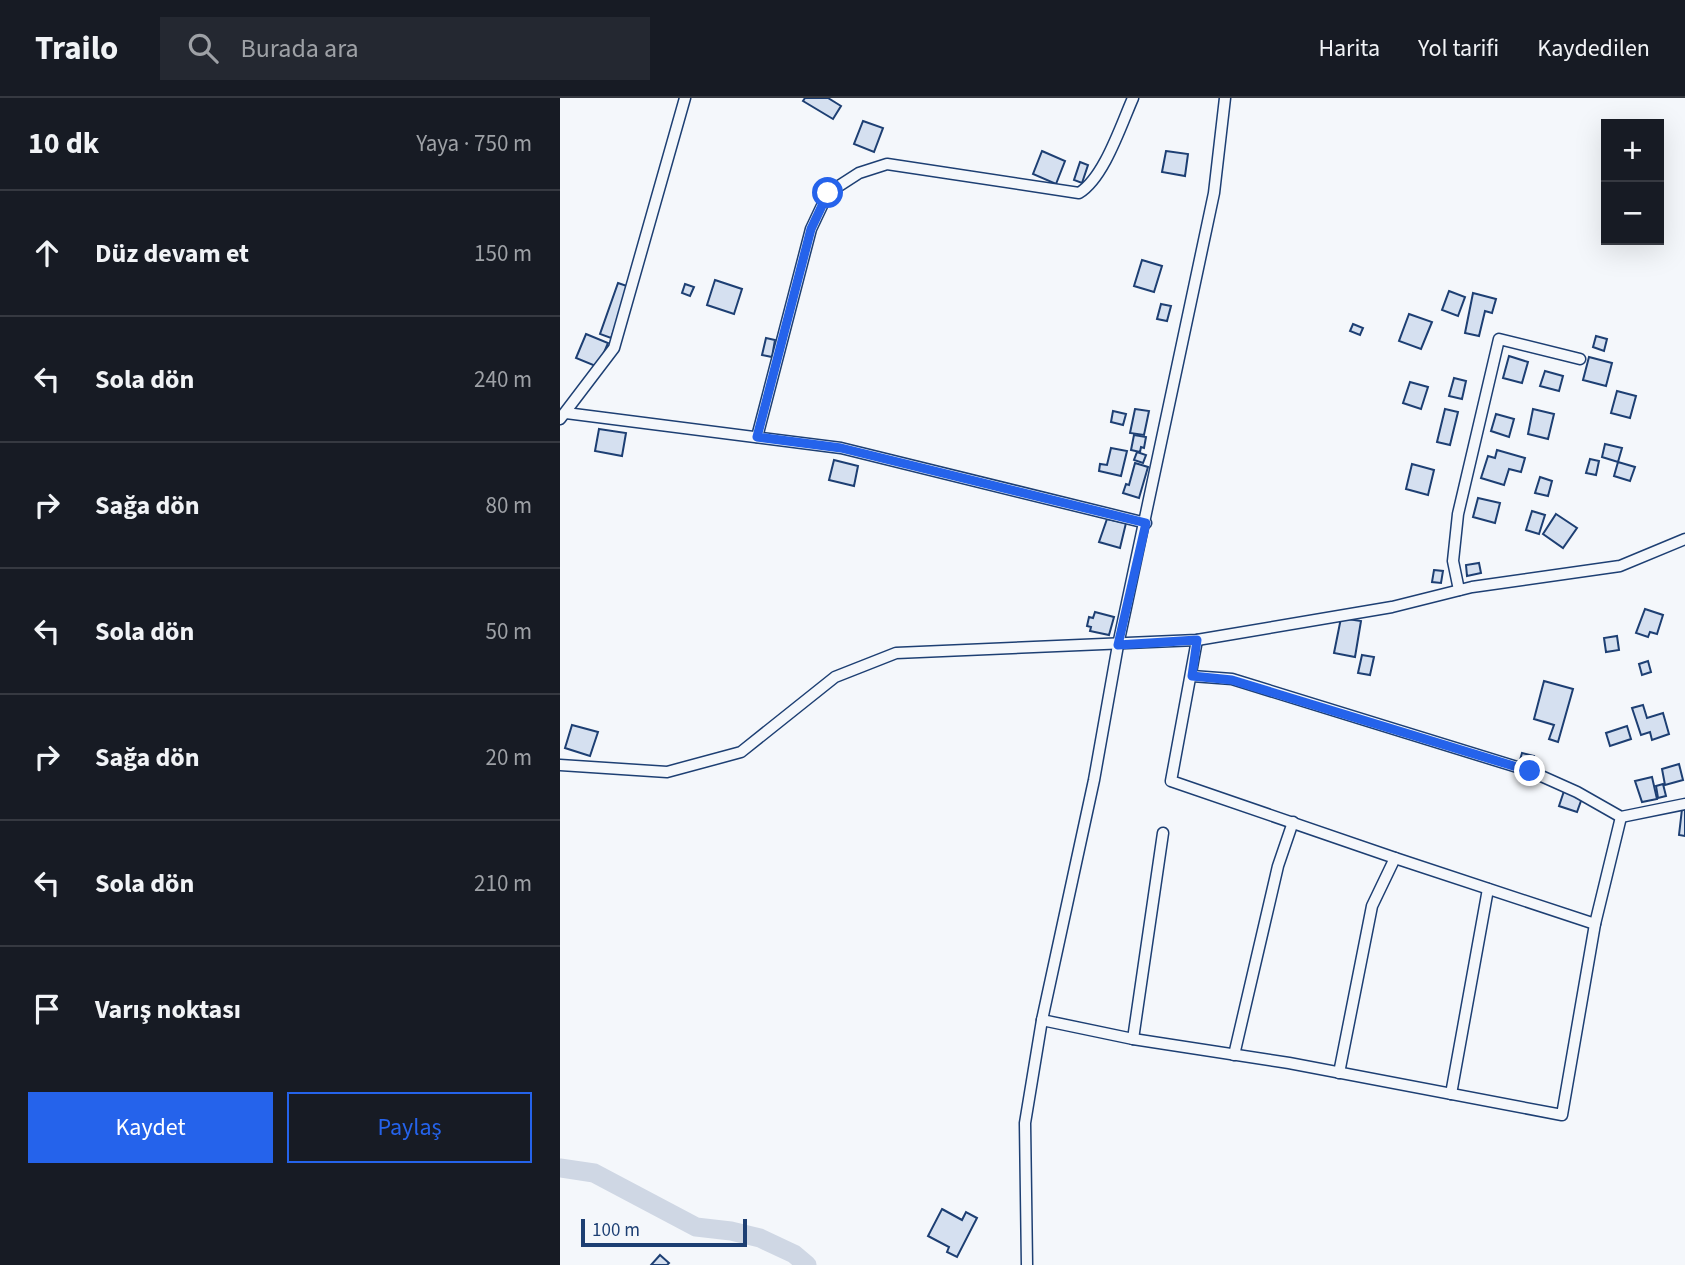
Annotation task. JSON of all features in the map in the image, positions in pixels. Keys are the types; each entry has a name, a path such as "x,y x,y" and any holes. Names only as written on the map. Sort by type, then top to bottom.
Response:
{"street":[{"path":"563,416 614,348 685,98"},
{"path":"757,437 811,229 828,193 859,173 887,164 1079,193 1089,187 1104,162 1133,98"},
{"path":"1027,1265 1025,1123 1048,1021 1120,645 1214,193 1224,98"},
{"path":"1460,590 1453,561 1458,514 1499,339 1580,359"},
{"path":"563,416 841,448 1146,523"},
{"path":"560,765 667,772 741,752 835,677 896,653 1133,645 1197,640 1392,607 1460,590 1620,566 1685,539"},
{"path":"1197,640 1171,781 1595,924"},
{"path":"1192,676 1232,680 1530,771 1577,792 1622,817 1685,804"},
{"path":"1048,1021 1133,1039 1339,1073 1562,1115 1595,924 1622,817"},
{"path":"1234,1055 1278,866 1293,822"},
{"path":"1133,1039 1163,833"},
{"path":"1339,1073 1372,906 1395,858"},
{"path":"1451,1094 1488,889"}],"building":[{"path":"805,98 828,98 841,106 833,119 803,101"},
{"path":"863,121 883,128 874,152 854,144"},
{"path":"1042,151 1065,161 1056,184 1033,174"},
{"path":"1166,151 1188,154 1185,176 1162,172"},
{"path":"1080,162 1088,165 1082,183 1074,180"},
{"path":"1142,260 1162,266 1154,292 1134,286"},
{"path":"715,280 742,289 734,314 707,305"},
{"path":"618,283 630,287 611,338 600,334"},
{"path":"685,284 694,287 690,296 682,293"},
{"path":"1449,291 1465,297 1458,316 1442,310"},
{"path":"1473,293 1496,299 1492,313 1485,311 1479,336 1465,333"},
{"path":"1161,304 1171,306 1167,321 1157,319"},
{"path":"1409,314 1432,322 1421,349 1399,341"},
{"path":"1353,324 1363,328 1360,335 1350,331"},
{"path":"586,334 608,343 598,367 576,358"},
{"path":"1596,336 1607,339 1604,351 1593,347"},
{"path":"766,338 775,340 772,357 762,355"},
{"path":"1509,356 1528,362 1522,383 1503,378"},
{"path":"1589,357 1612,363 1606,386 1583,380"},
{"path":"1545,371 1563,376 1559,391 1540,386"},
{"path":"1454,378 1466,381 1462,399 1449,396"},
{"path":"1410,382 1428,387 1421,409 1403,403"},
{"path":"1617,391 1636,396 1630,418 1611,413"},
{"path":"1135,409 1149,411 1144,435 1130,433"},
{"path":"1445,409 1458,412 1450,445 1437,442"},
{"path":"1533,409 1554,414 1548,439 1528,434"},
{"path":"1113,411 1126,414 1123,425 1111,422"},
{"path":"1496,414 1514,419 1509,437 1491,431"},
{"path":"599,429 626,433 622,456 595,451"},
{"path":"1134,435 1146,437 1144,448 1141,447 1140,452 1131,450"},
{"path":"1605,444 1622,448 1618,462 1602,457"},
{"path":"1111,448 1127,451 1121,476 1099,471 1100,464 1107,465"},
{"path":"1497,450 1525,458 1521,472 1509,469 1504,485 1481,478 1488,456 1495,458"},
{"path":"1137,452 1146,455 1143,463 1134,460"},
{"path":"1590,459 1599,461 1596,475 1586,473"},
{"path":"834,460 858,466 854,486 829,480"},
{"path":"1618,462 1635,467 1630,481 1614,476"},
{"path":"1135,463 1148,467 1139,498 1123,493 1126,484 1129,485"},
{"path":"1412,464 1434,470 1428,495 1406,489"},
{"path":"1540,477 1552,481 1548,496 1535,493"},
{"path":"1478,498 1500,503 1495,523 1473,517"},
{"path":"1532,511 1545,515 1539,534 1526,530"},
{"path":"1556,514 1577,528 1563,548 1543,534"},
{"path":"1107,519 1126,523 1120,548 1099,542"},
{"path":"1479,563 1481,573 1467,576 1466,565"},
{"path":"1434,570 1443,571 1441,583 1432,582"},
{"path":"1645,609 1663,615 1657,634 1650,632 1648,637 1636,633"},
{"path":"1095,612 1114,617 1109,635 1090,631 1091,627 1087,626 1089,617 1093,618"},
{"path":"1341,618 1361,621 1355,657 1334,653"},
{"path":"1617,636 1619,650 1606,652 1604,638"},
{"path":"1362,655 1374,657 1370,675 1358,673"},
{"path":"1648,661 1651,672 1642,675 1639,664"},
{"path":"1544,681 1573,689 1558,742 1549,739 1554,725 1534,719"},
{"path":"1643,705 1647,718 1663,713 1669,734 1652,740 1650,732 1641,735 1632,708"},
{"path":"572,725 598,732 590,756 565,748"},
{"path":"1627,726 1631,739 1610,746 1606,733"},
{"path":"1522,753 1534,756 1532,764 1520,760"},
{"path":"1679,764 1683,780 1665,785 1662,769"},
{"path":"1652,777 1657,799 1642,802 1635,781"},
{"path":"1663,784 1666,796 1658,798 1656,786"},
{"path":"1564,791 1582,798 1577,812 1559,806"},
{"path":"1682,809 1685,810 1685,836 1679,835"},
{"path":"942,1209 962,1220 966,1212 977,1218 957,1257 947,1252 949,1247 928,1236"},
{"path":"660,1255 669,1263 651,1265"}],"waterway":[{"path":"560,1168 594,1173 696,1227 760,1238 794,1254 807,1265"}],"route":[{"path":"828,193 811,229 757,437 841,448 1146,523 1118,645 1197,640 1192,676 1232,680 1530,771"}]}
